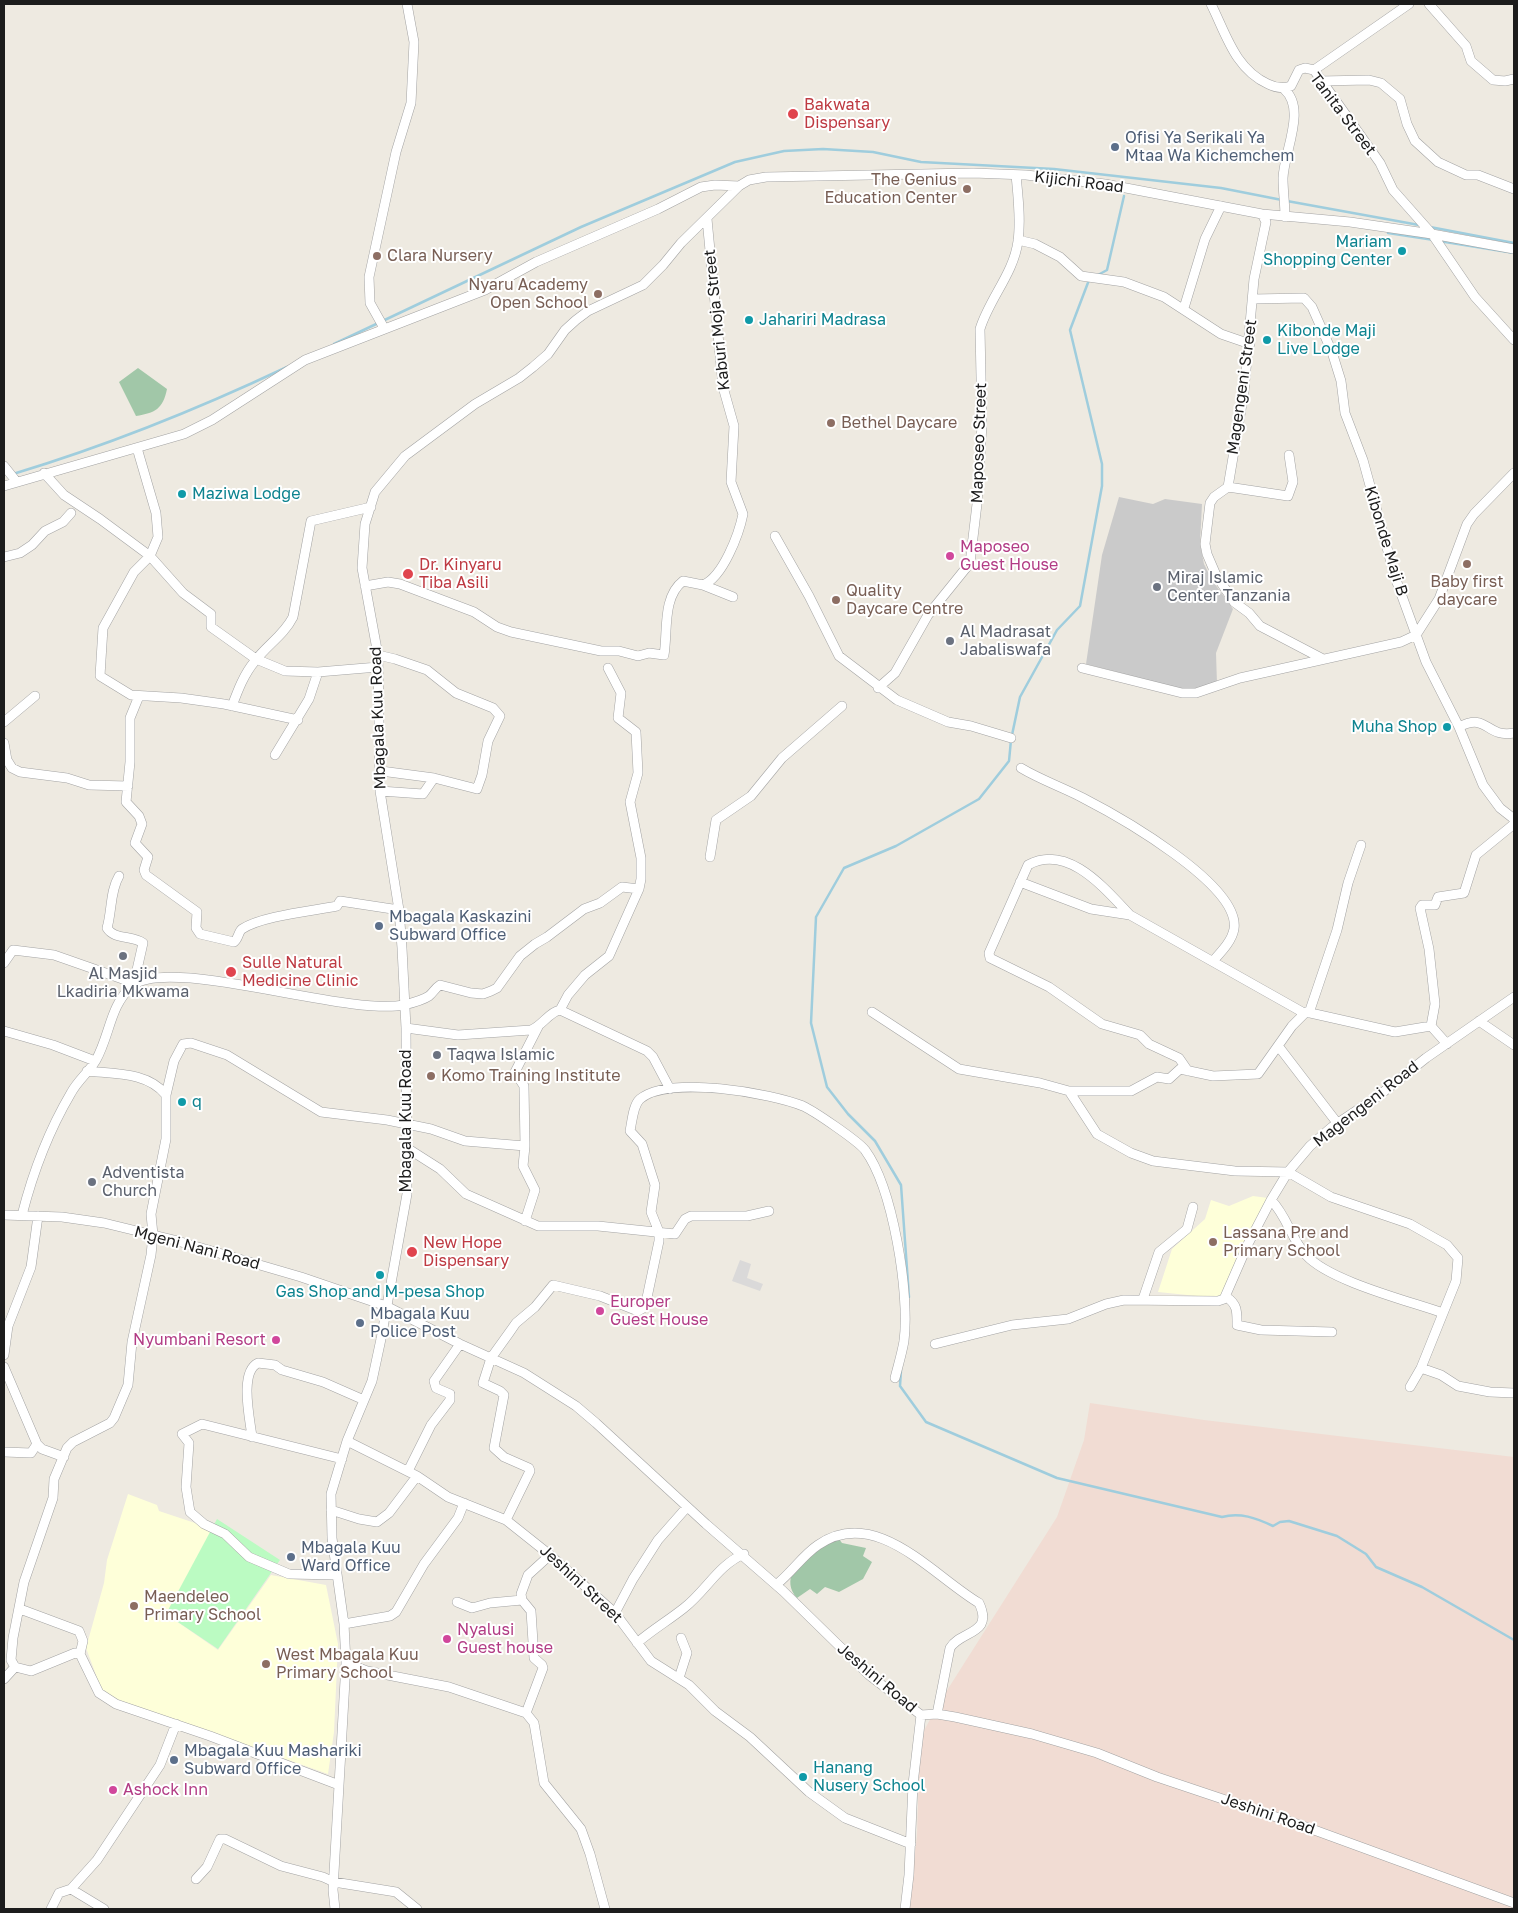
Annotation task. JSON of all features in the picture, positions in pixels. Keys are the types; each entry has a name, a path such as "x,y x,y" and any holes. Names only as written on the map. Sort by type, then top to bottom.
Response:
{"street":[{"path":"384,328 370,303 369,277 396,152 411,103 414,42 407,4"},
{"name":"Tanita Street","path":"1211,4 1230,45 1245,69 1260,80 1284,89 1291,86 1299,70 1304,68 1314,70 1380,163 1393,190 1432,234"},
{"path":"1314,70 1408,4"},
{"path":"1429,4 1466,46 1471,61 1493,80 1505,81 1514,79"},
{"path":"1320,81 1369,80 1381,83 1400,100 1407,124 1415,141 1438,162 1466,175 1478,175 1514,188"},
{"path":"1284,89 1291,95 1294,104 1294,116 1283,177 1285,216"},
{"name":"Kijichi Road","path":"740,186 750,180 766,177 973,173 1016,175 1105,184 1262,214 1350,222 1514,249"},
{"name":"Maposeo Street","path":"878,688 895,672 928,615 970,563 977,504 982,425 980,329 984,314 1003,282 1018,240 1016,175"},
{"path":"4,486 184,434 212,420 305,360 485,290 536,262 658,209 701,187 715,184 740,186"},
{"name":"Mbagala Kuu Road","path":"339,1785 346,1663 344,1624 332,1538 331,1494 347,1441 364,1400 378,1356 407,1194 406,1028 399,910 380,791 378,655 362,568 363,539 371,507 375,492 387,475 405,456 475,404 519,378 533,367 548,354 565,330 588,311 643,285 680,243 740,186"},
{"path":"1184,308 1205,239 1221,206"},
{"name":"Magengeni Street","path":"1228,487 1250,344 1254,279 1266,222 1262,214"},
{"name":"Kaburi Moja Street","path":"704,584 711,582 723,565 743,514 731,482 734,426 722,387 707,219"},
{"path":"1432,234 1475,297 1514,340"},
{"path":"1018,240 1035,244 1060,257 1081,276 1104,278 1135,286 1164,297 1222,334 1250,344"},
{"name":"Kibonde Maji B","path":"1253,298 1304,298 1309,301 1323,328 1341,381 1345,413 1362,460 1395,577 1416,635 1436,683 1459,727 1484,785 1500,808 1514,819"},
{"path":"137,448 158,525 156,544 150,556 134,572 106,622 102,635 99,673 102,678 125,693 139,696 181,698 232,706 298,720"},
{"path":"1289,455 1293,482 1291,493 1283,497 1228,487 1214,496 1210,502 1205,544 1216,575 1234,602 1249,613 1260,626 1323,659"},
{"path":"4,466 16,481"},
{"path":"44,473 64,495 150,556 183,593 209,613 211,627 256,659 285,671 318,672 378,666"},
{"path":"1082,668 1196,694 1240,678 1384,647 1416,635 1439,599 1467,524 1474,514 1514,473"},
{"path":"232,706 241,684 256,659 285,631 293,617 311,521 332,514 371,507"},
{"path":"4,557 20,553 32,545 45,531 63,522 71,513"},
{"path":"775,536 809,596 839,656 896,700 948,722 971,726 1011,738"},
{"path":"365,586 388,582 400,584 474,612 504,630 598,651 640,656 649,653 664,655 668,610 677,586 683,581 704,584 733,596"},
{"path":"378,655 427,670 456,693 493,708 499,713 499,718 488,741 479,788 476,790 434,778 381,771"},
{"path":"560,1010 568,995 585,975 609,956 642,879 641,858 630,802 638,774 636,732 618,718 621,693 608,668"},
{"path":"275,755 298,720 312,693 318,672"},
{"path":"4,722 35,696"},
{"path":"139,696 130,718 126,802 139,816 142,824 135,843 148,856 144,872 170,894 197,912 196,928 200,934 234,942 242,930 276,916 304,914 337,906 340,901 399,910"},
{"path":"710,857 716,820 751,796 782,758 842,706"},
{"path":"1459,727 1472,720 1497,733 1514,733"},
{"path":"4,742 7,760 12,768 20,772 68,778 89,785 128,786"},
{"path":"1021,768 1084,798 1164,846 1188,864 1220,894 1230,910 1234,930 1230,939 1213,961"},
{"path":"380,791 423,794 434,778"},
{"path":"1431,1026 1435,1004 1429,949 1420,908 1422,905 1435,904 1438,897 1461,896 1464,893 1476,855 1514,824"},
{"path":"872,1012 960,1068 1040,1083 1069,1091 1135,1090 1157,1077 1169,1079 1180,1068 1213,1076 1258,1074 1307,1013 1337,930 1348,884 1361,845"},
{"path":"1188,1071 1179,1058 1149,1044 1138,1034 1096,1021 1049,987 990,958 989,953 1026,868 1032,863 1044,860 1068,862 1077,866 1115,898 1130,915 1307,1013 1395,1032 1431,1026"},
{"path":"119,876 113,887 107,928 113,934 143,943 134,984"},
{"path":"1020,882 1092,909 1130,915"},
{"path":"22,1215 43,1146 72,1091 95,1061 117,1004 123,994 134,984 153,978 201,977 307,998 373,1007 404,1005 430,995 440,985 471,993 491,991 497,988 524,953 580,912 600,903 622,887 639,889"},
{"path":"4,963 12,950 41,952 134,984"},
{"name":"Magengeni Road","path":"1226,1298 1248,1244 1272,1200 1288,1172 1310,1146 1447,1044 1514,997"},
{"path":"525,1221 534,1190 523,1166 525,1146 524,1086 514,1072 538,1027 556,1010 560,1010 647,1051 653,1057 670,1089"},
{"path":"1479,1021 1514,1045"},
{"path":"1431,1026 1447,1044"},
{"path":"406,1028 438,1034 479,1035 531,1030 538,1027"},
{"path":"4,1030 53,1045 95,1061"},
{"path":"80,1654 75,1653 31,1671 15,1667 11,1660 29,1566 53,1498 54,1479 73,1442 110,1423 118,1412 130,1376 132,1342 152,1255 153,1235 150,1214 166,1139 166,1096 178,1053 183,1044 187,1042 227,1055 247,1065 294,1098 320,1112 370,1117 431,1129 465,1141 525,1146"},
{"path":"1278,1047 1338,1124"},
{"path":"87,1072 133,1076 154,1084 166,1096"},
{"path":"506,1520 530,1470 504,1457 495,1449 500,1409 504,1395 483,1383 491,1358 516,1323 535,1308 553,1285 600,1296 630,1309 642,1310 645,1305 648,1285 658,1248 659,1232 651,1212 655,1185 642,1144 630,1131 639,1100 670,1089 695,1086 783,1099 812,1110 866,1151 884,1185 901,1271 905,1310 904,1340 896,1378"},
{"path":"1069,1091 1090,1126 1101,1137 1146,1159 1234,1171 1288,1172 1331,1197 1410,1224 1447,1244 1458,1258 1456,1281 1421,1368 1410,1387"},
{"path":"407,1148 440,1169 466,1194 540,1227 598,1226 677,1233 685,1219 691,1216 747,1216 769,1210"},
{"path":"1272,1200 1304,1253 1324,1270 1444,1313"},
{"path":"1143,1299 1159,1252 1187,1228 1193,1207"},
{"name":"Mgeni Nani Road","path":"4,1215 62,1217 104,1223 153,1235 291,1275 386,1306"},
{"path":"4,1355 8,1326 32,1260 38,1216"},
{"path":"935,1344 1012,1325 1068,1319 1115,1302 1143,1299 1218,1302 1226,1298 1231,1300 1237,1310 1237,1325 1261,1330 1332,1332"},
{"name":"Jeshini Road","path":"386,1306 460,1344 524,1373 576,1406 687,1507 744,1554 869,1675 921,1714 937,1714 1032,1734 1098,1753 1157,1777 1306,1827 1514,1903"},
{"path":"408,1472 431,1425 450,1400 450,1394 436,1388 434,1381 460,1344"},
{"path":"252,1437 247,1380 252,1368 258,1363 275,1365 282,1370 315,1380 364,1400"},
{"path":"4,1367 37,1444 42,1449 64,1457"},
{"path":"1421,1368 1441,1375 1458,1386 1490,1392 1514,1393"},
{"path":"337,1574 289,1574 249,1557 225,1534 204,1524 190,1512 186,1488 189,1443 183,1433 202,1424 342,1459"},
{"name":"Jeshini Street","path":"347,1441 417,1476 448,1497 506,1520 550,1554 615,1613 651,1661 692,1687 715,1711 750,1737 809,1792 837,1813 911,1844"},
{"path":"4,1452 31,1453 37,1444"},
{"path":"331,1510 359,1519 377,1522 389,1513 417,1476"},
{"path":"344,1624 390,1616 396,1612 424,1564 458,1518 464,1503"},
{"path":"615,1613 633,1579 658,1540 687,1507"},
{"path":"776,1584 818,1545 846,1533 868,1534 891,1541 979,1603 983,1614 979,1626 975,1632 954,1643 950,1648 937,1714"},
{"path":"526,1713 543,1668 534,1658 531,1611 522,1600 521,1594 528,1575 550,1554"},
{"path":"637,1642 684,1608 713,1580 725,1565 744,1554"},
{"path":"458,1602 472,1608 490,1603 522,1600"},
{"path":"20,1609 79,1631 83,1641 80,1654 99,1693 116,1704 176,1724 339,1785 334,1882 335,1909"},
{"path":"679,1678 687,1653 681,1638"},
{"path":"346,1663 367,1670 449,1687 526,1713 534,1723 544,1783 581,1829 605,1909"},
{"path":"4,1679 15,1667"},
{"path":"905,1909 911,1844 913,1784 921,1714"},
{"path":"51,1909 59,1893 71,1888 97,1860 160,1765 176,1724"},
{"path":"196,1879 212,1858 216,1844 220,1839 225,1839 281,1866 323,1877 334,1882 396,1892 417,1909"},
{"path":"71,1888 104,1909"}],"shaded area":[{"path":"138,368 167,389 163,401 157,409 136,416 119,382"},
{"name":"Miraj Islamic Center Tanzania","path":"1119,497 1153,504 1165,499 1202,504 1200,544 1204,564 1212,580 1233,609 1216,653 1217,684 1186,690 1086,664 1102,555"},
{"name":"Lassana Pre and Primary School","path":"1253,1196 1268,1198 1222,1294 1217,1298 1158,1292 1172,1249 1205,1219 1211,1200 1229,1206"},
{"path":"740,1260 751,1264 747,1278 763,1284 760,1291 732,1281"},
{"path":"1090,1403 1204,1420 1514,1457 1514,1909 908,1909 917,1836 920,1738 939,1703 1057,1517 1084,1440"},
{"path":"128,1494 157,1505 159,1511 213,1529 166,1614 218,1650 271,1575 326,1585 338,1644 334,1732 328,1774 110,1697 102,1691 86,1648 104,1583 107,1560"},
{"path":"839,1539 842,1543 866,1548 863,1556 872,1562 863,1579 839,1592 825,1587 817,1594 810,1589 797,1598 792,1591 791,1578 797,1565 813,1549"}],"green space":[{"path":"217,1519 280,1560 218,1649 166,1614"}],"waterway":[{"path":"334,344 581,227 735,162 784,151 823,149 873,152 921,162 1054,169 1221,188 1282,200"},
{"path":"1098,275 1107,270 1124,196"},
{"path":"1287,201 1419,225"},
{"path":"1430,227 1514,243"},
{"path":"1388,233 1434,240"},
{"path":"1439,241 1514,253"},
{"path":"1012,735 1020,697 1057,630 1080,606 1102,486 1102,464 1070,330 1089,280"},
{"path":"13,474 152,426 220,398 287,367"},
{"path":"909,1297 901,1185 875,1141 848,1114 827,1087 811,1023 816,917 844,868 896,846 979,799 1009,761 1011,740"},
{"path":"901,1370 900,1386 926,1422 1057,1478 1222,1517 1235,1515 1248,1517 1273,1526 1280,1522 1289,1521 1337,1536 1366,1554 1376,1567 1422,1587 1514,1640"}],"place":[{"name":"Bakwata Dispensary","path":"793,114"},
{"name":"Ofisi Ya Serikali Ya Mtaa Wa Kichemchem","path":"1115,147"},
{"name":"The Genius Education Center","path":"967,189"},
{"name":"Mariam Shopping Center","path":"1402,251"},
{"name":"Clara Nursery","path":"377,256"},
{"name":"Nyaru Academy Open School","path":"598,294"},
{"name":"Jahariri Madrasa","path":"749,320"},
{"name":"Kibonde Maji Live Lodge","path":"1267,340"},
{"name":"Bethel Daycare","path":"831,423"},
{"name":"Maziwa Lodge","path":"182,494"},
{"name":"Maposeo Guest House","path":"950,556"},
{"name":"Baby first daycare","path":"1467,564"},
{"name":"Dr. Kinyaru Tiba Asili","path":"408,574"},
{"name":"Miraj Islamic Center Tanzania","path":"1157,587"},
{"name":"Quality Daycare Centre","path":"836,600"},
{"name":"Al Madrasat Jabaliswafa","path":"950,641"},
{"name":"Muha Shop","path":"1447,727"},
{"name":"Mbagala Kaskazini Subward Office","path":"379,926"},
{"name":"Al Masjid Lkadiria Mkwama","path":"123,956"},
{"name":"Sulle Natural Medicine Clinic","path":"231,972"},
{"name":"Taqwa Islamic","path":"437,1055"},
{"name":"Komo Training Institute","path":"431,1076"},
{"name":"q","path":"182,1102"},
{"name":"Adventista Church","path":"92,1182"},
{"name":"Lassana Pre and Primary School","path":"1213,1242"},
{"name":"New Hope Dispensary","path":"412,1252"},
{"name":"Gas Shop and M-pesa Shop","path":"380,1275"},
{"name":"Europer Guest House","path":"600,1311"},
{"name":"Mbagala Kuu Police Post","path":"360,1323"},
{"name":"Nyumbani Resort","path":"276,1340"},
{"name":"Mbagala Kuu Ward Office","path":"291,1557"},
{"name":"Maendeleo Primary School","path":"134,1606"},
{"name":"Nyalusi Guest house","path":"447,1639"},
{"name":"West Mbagala Kuu Primary School","path":"266,1664"},
{"name":"Mbagala Kuu Mashariki Subward Office","path":"174,1760"},
{"name":"Hanang Nusery School","path":"803,1777"},
{"name":"Ashock Inn","path":"113,1790"}]}
